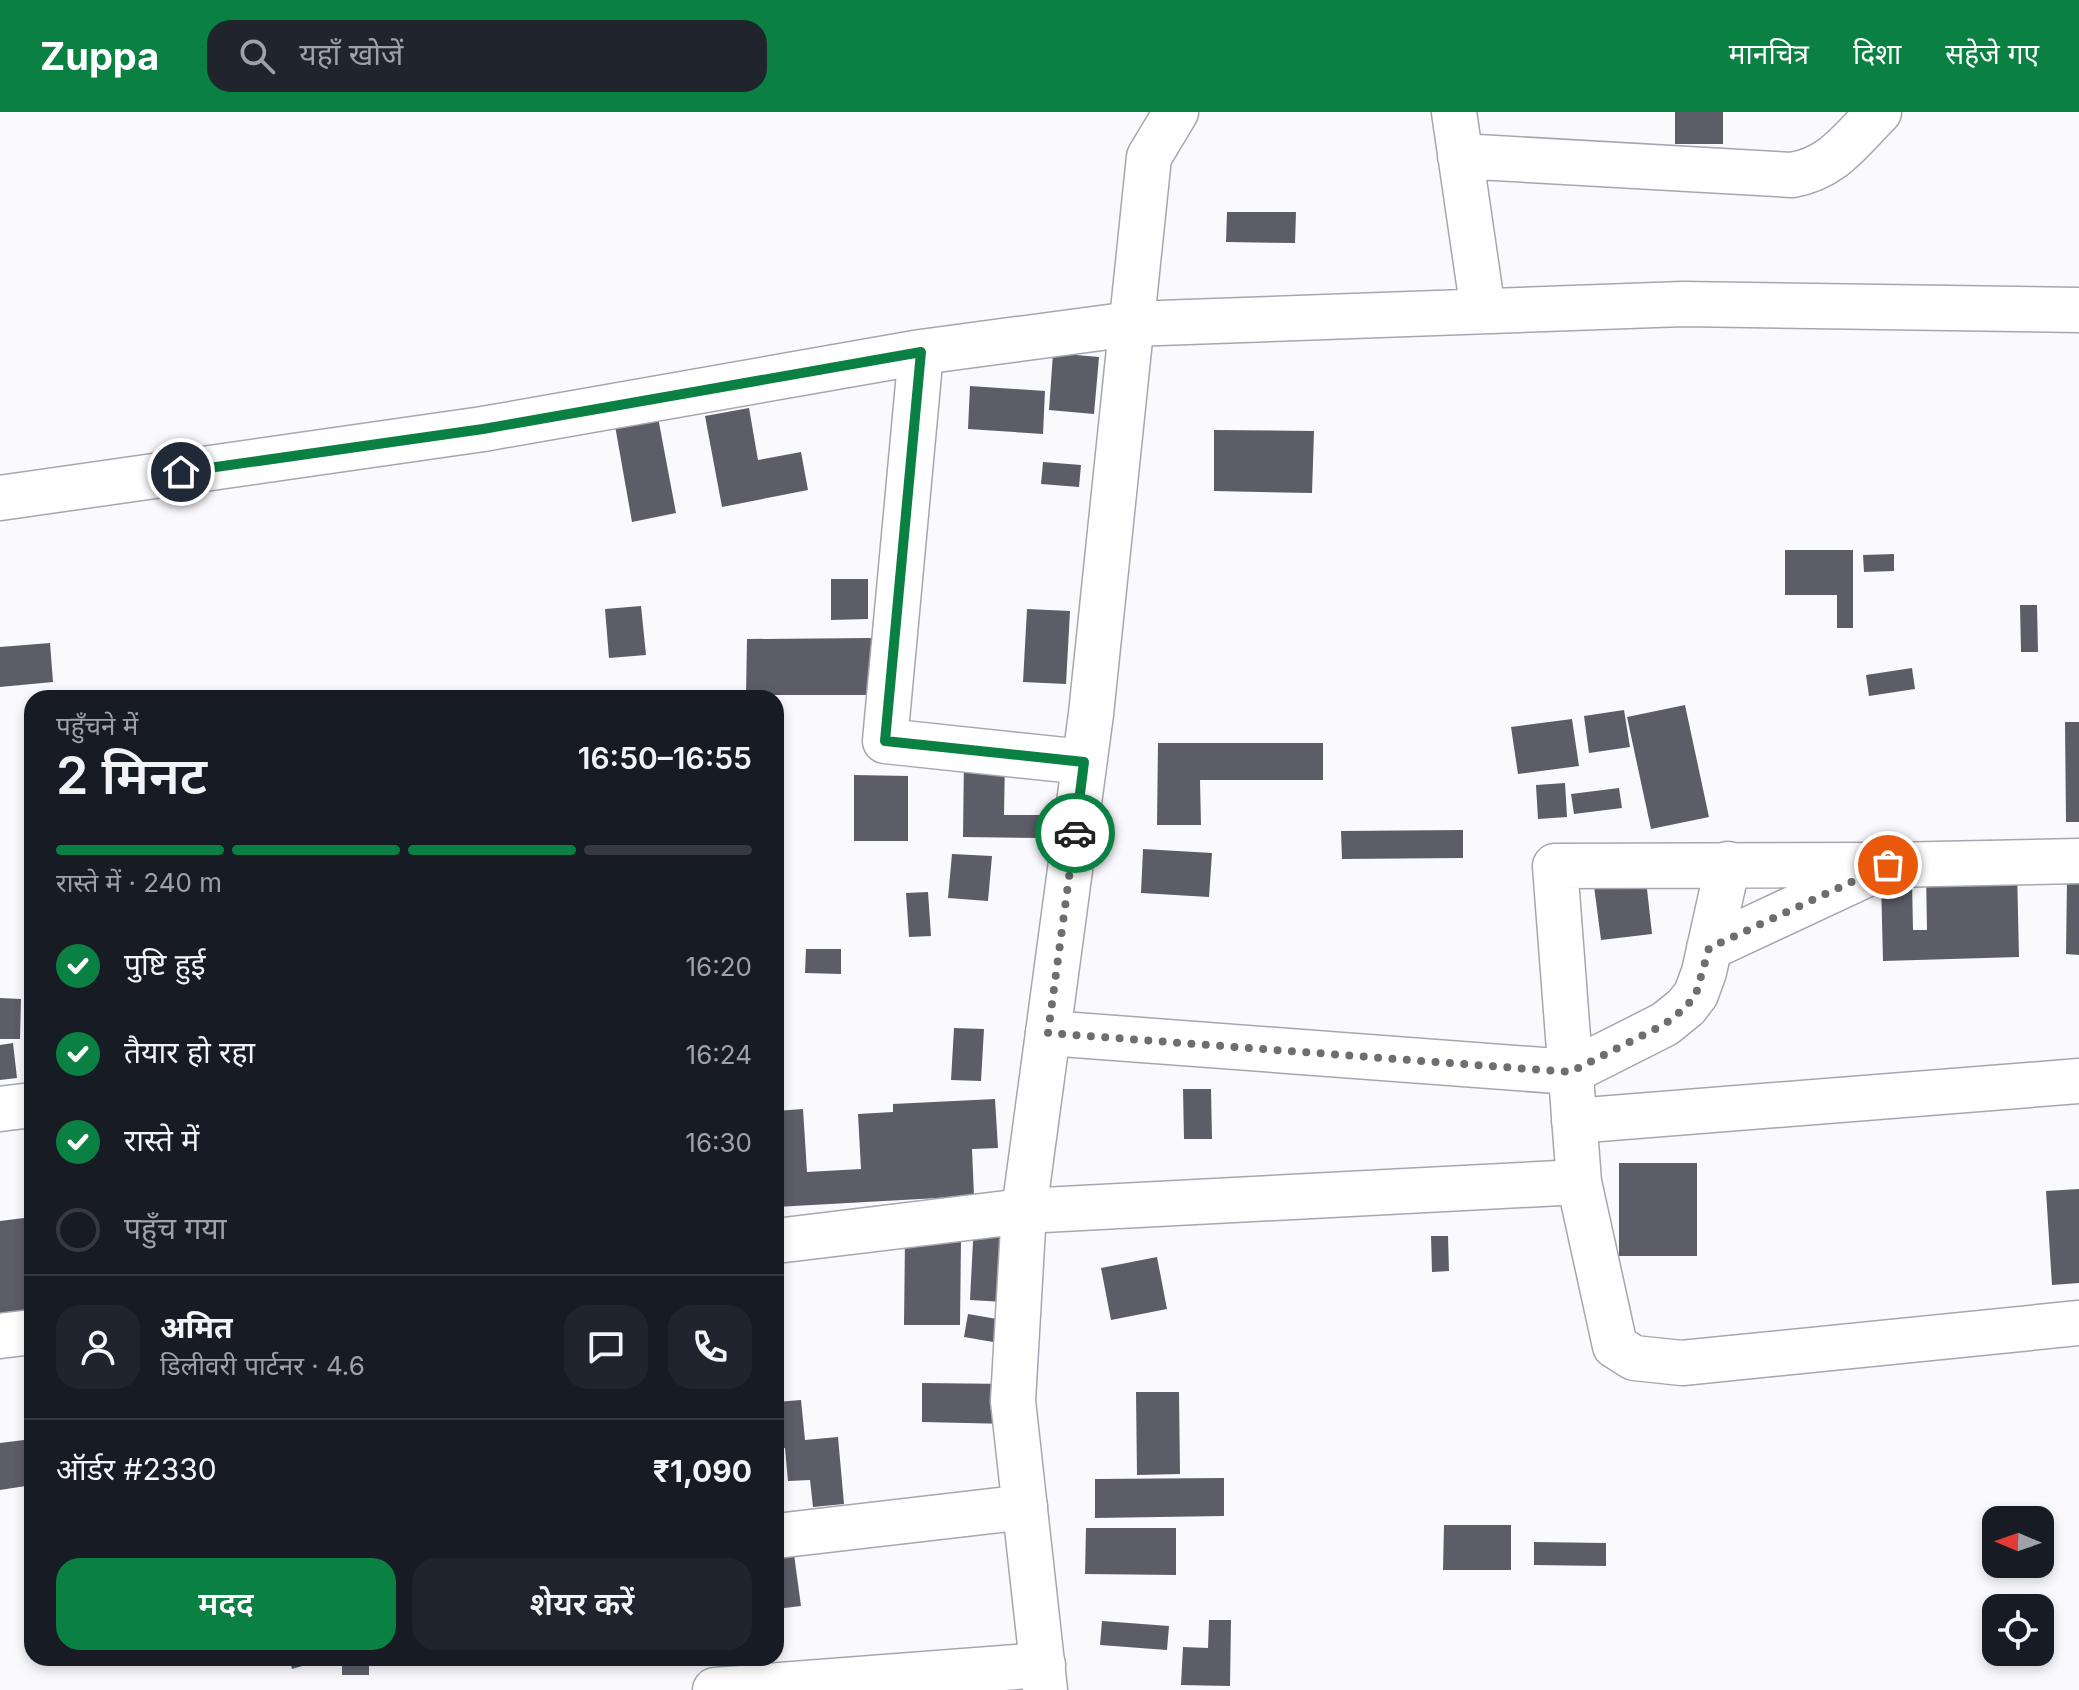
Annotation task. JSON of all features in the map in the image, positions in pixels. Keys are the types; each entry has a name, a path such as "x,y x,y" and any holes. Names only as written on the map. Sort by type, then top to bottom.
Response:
{"street":[{"path":"715,1690 1044,1678 1013,1401 1024,1211 1084,762 1149,157 1176,112"},
{"path":"1454,112 1483,311"},
{"path":"1460,156 1792,175 1812,172 1829,163 1879,112"},
{"path":"0,498 483,429 921,352 1131,324 1683,304 2079,310"},
{"path":"921,352 885,741 1084,762"},
{"path":"2079,861 1555,866 1579,1182 1615,1346 1634,1358 1682,1363 2079,1323"},
{"path":"1048,1033 1570,1072 1665,1024 1696,994 1728,864"},
{"path":"1709,948 1888,865"},
{"path":"1574,1121 2079,1081"},
{"path":"0,1109 24,1106"},
{"path":"784,1240 1024,1211 1579,1182"},
{"path":"0,1336 24,1333"},
{"path":"784,1535 1025,1507"}],"building":[{"path":"1675,112 1723,112 1723,144 1675,144"},
{"path":"1227,212 1296,212 1295,243 1226,242"},
{"path":"1053,353 1099,357 1094,414 1049,410"},
{"path":"970,386 1045,391 1043,434 968,429"},
{"path":"749,408 758,460 801,452 808,490 722,507 705,416"},
{"path":"657,412 676,513 632,522 614,420"},
{"path":"1214,430 1314,431 1312,493 1214,491"},
{"path":"1043,462 1081,465 1079,487 1041,484"},
{"path":"1785,550 1853,550 1853,628 1837,628 1837,595 1785,595"},
{"path":"1894,554 1894,571 1864,572 1863,555"},
{"path":"831,579 868,579 868,619 831,620"},
{"path":"2020,605 2037,605 2038,652 2021,652"},
{"path":"641,606 646,655 609,658 605,609"},
{"path":"1027,609 1070,611 1066,684 1023,682"},
{"path":"872,638 872,695 784,695 784,690 746,690 747,639"},
{"path":"50,643 53,682 0,687 0,647"},
{"path":"1912,668 1915,689 1869,696 1866,675"},
{"path":"1685,705 1709,817 1651,829 1627,717"},
{"path":"1624,710 1630,747 1589,753 1584,716"},
{"path":"1572,719 1579,766 1518,774 1511,727"},
{"path":"2065,722 2079,722 2079,822 2066,822"},
{"path":"1158,743 1323,743 1323,780 1200,780 1201,825 1157,825"},
{"path":"964,757 1005,758 1004,815 1045,815 1044,838 963,837"},
{"path":"854,775 908,776 908,841 854,841"},
{"path":"1565,783 1567,817 1538,819 1536,785"},
{"path":"1619,788 1622,808 1574,814 1571,794"},
{"path":"1463,830 1463,858 1342,859 1341,831"},
{"path":"1143,849 1212,853 1209,897 1141,893"},
{"path":"952,854 992,856 988,901 948,898"},
{"path":"2017,869 2019,957 1883,961 1881,881 1912,881 1913,930 1927,930 1926,871"},
{"path":"1646,880 1652,934 1601,940 1594,886"},
{"path":"2067,880 2079,880 2079,955 2066,954"},
{"path":"928,892 931,936 909,937 906,893"},
{"path":"806,949 841,949 841,974 805,973"},
{"path":"0,998 21,999 20,1039 0,1039"},
{"path":"954,1028 984,1029 981,1081 951,1080"},
{"path":"13,1043 17,1078 0,1080 0,1045"},
{"path":"1183,1089 1211,1089 1212,1139 1184,1139"},
{"path":"995,1099 998,1148 972,1149 974,1196 784,1207 784,1110 803,1109 807,1172 861,1169 858,1114 893,1112 893,1104"},
{"path":"1619,1163 1697,1163 1697,1256 1619,1256"},
{"path":"2079,1189 2079,1283 2052,1285 2046,1191"},
{"path":"24,1218 24,1312 0,1315 0,1221"},
{"path":"974,1222 1009,1224 1004,1302 970,1300"},
{"path":"1431,1236 1448,1236 1449,1271 1432,1272"},
{"path":"905,1240 961,1240 960,1325 904,1325"},
{"path":"1157,1257 1167,1309 1111,1320 1101,1268"},
{"path":"968,1314 1003,1320 999,1343 964,1337"},
{"path":"922,1383 1011,1384 1010,1424 922,1422"},
{"path":"1136,1392 1179,1392 1180,1474 1137,1475"},
{"path":"801,1400 805,1440 838,1437 844,1504 813,1507 810,1480 788,1481 784,1401"},
{"path":"24,1440 24,1486 0,1490 0,1443"},
{"path":"1224,1478 1224,1516 1095,1518 1095,1479"},
{"path":"1444,1525 1511,1525 1511,1570 1443,1570"},
{"path":"1086,1528 1176,1528 1176,1575 1085,1574"},
{"path":"1534,1542 1606,1543 1606,1566 1534,1565"},
{"path":"793,1547 801,1606 784,1608 784,1548"},
{"path":"1209,1620 1231,1620 1230,1686 1181,1685 1183,1647 1208,1648"},
{"path":"1102,1621 1169,1626 1167,1650 1100,1645"},
{"path":"342,1666 369,1666 369,1675 342,1675"}],"way so far":[{"path":"1075,833 1048,1033 1570,1072 1665,1024 1686,1007 1696,994 1709,948 1888,865"}],"route":[{"path":"181,472 483,429 921,352 885,741 1084,762 1075,833"}]}
